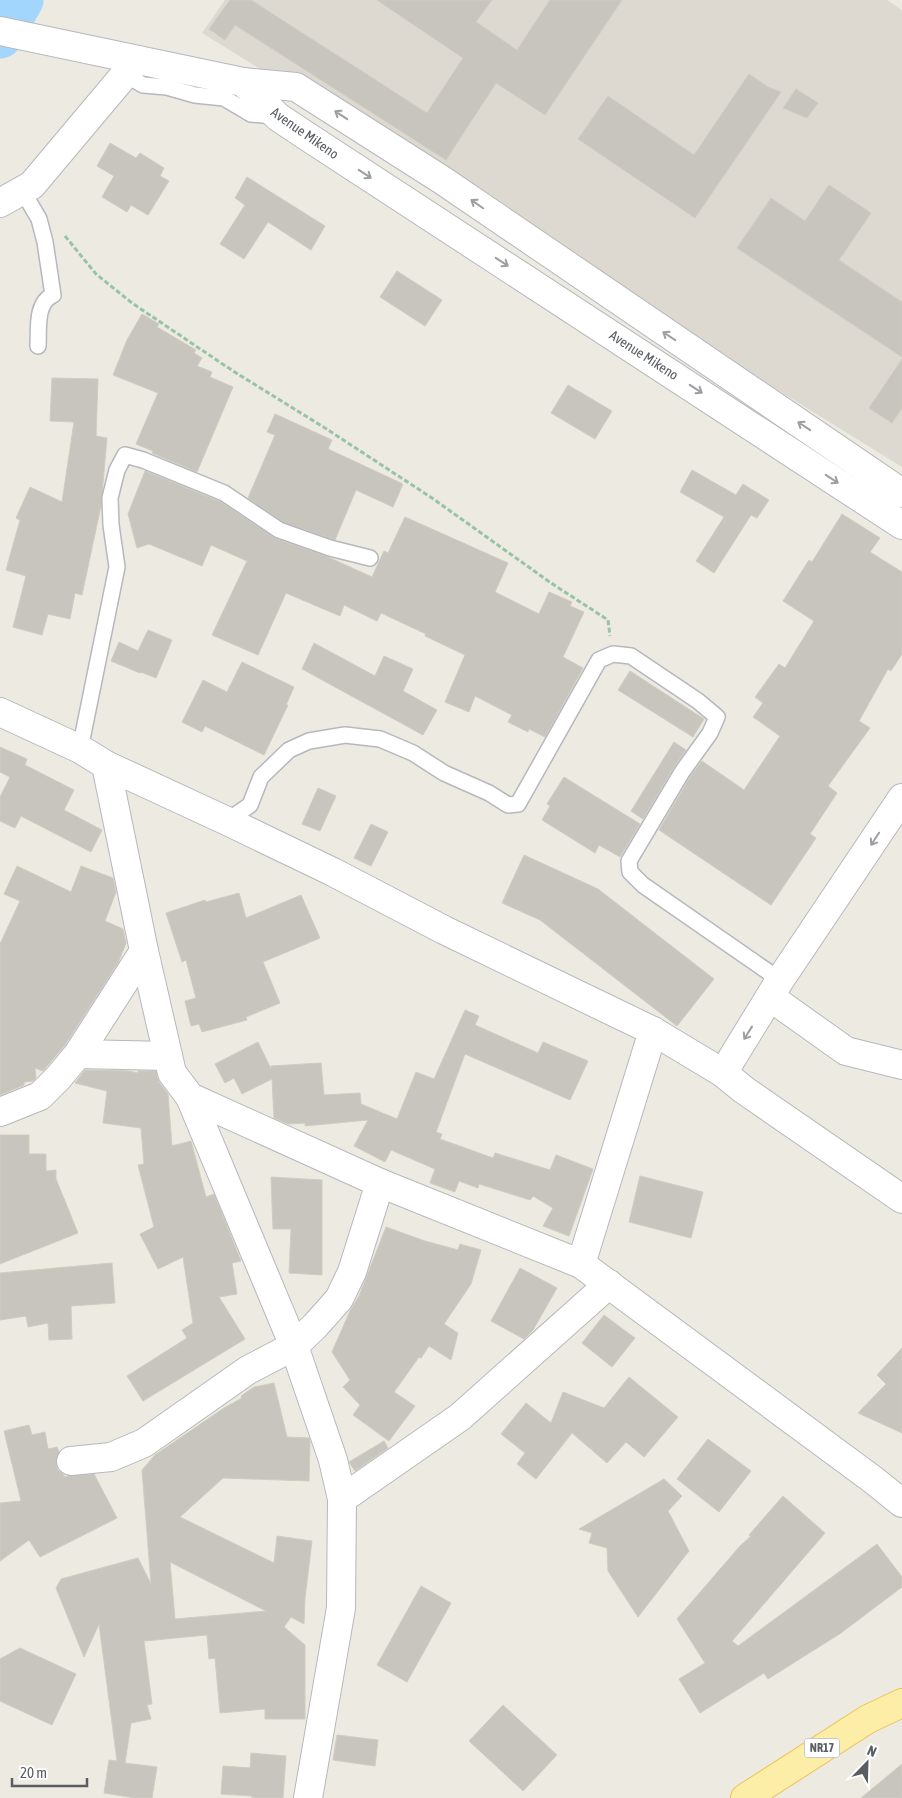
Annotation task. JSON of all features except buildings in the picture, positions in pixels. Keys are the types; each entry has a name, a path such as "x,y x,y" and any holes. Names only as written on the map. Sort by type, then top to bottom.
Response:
{"main road":[{"name":"NR17","path":"745,1798 868,1718 902,1703"}],"street":[{"path":"0,31 28,36 131,67 243,82"},
{"path":"11,196 32,185 131,67"},
{"name":"Avenue Mikeno","path":"243,82 278,117 902,525"},
{"name":"Avenue Mikeno","path":"243,82 296,87 316,99 442,180 902,493"},
{"path":"0,712 80,749 106,766 333,872 444,930 654,1031 723,1073 744,1090 902,1199"},
{"path":"106,766 144,951 172,1073 190,1097 294,1346 333,1460 342,1499 341,1608 308,1798"},
{"path":"723,1073 775,989 902,798"},
{"path":"0,1112 40,1096 78,1054 144,951"},
{"path":"775,989 846,1051 902,1065"},
{"path":"581,1264 654,1031"},
{"path":"78,1054 168,1056"},
{"path":"190,1097 380,1183 581,1264 902,1503"},
{"path":"71,1461 111,1457 144,1443 248,1370 294,1346 316,1326 339,1299 352,1272 380,1183"},
{"path":"342,1499 460,1416 609,1284"}],"lane":[{"path":"131,67 142,85 167,86 195,95 224,98 251,114 278,117"},
{"path":"11,196 39,218 45,242 53,295 46,298 40,310 38,346"},
{"path":"80,749 117,567 111,525 110,498 117,470 125,455 143,460 224,493 280,530 330,548 370,558"},
{"path":"227,821 250,805 261,777 289,750 309,741 346,735 380,739 413,753 444,772 508,804 518,804 600,660 613,654 631,656 683,690 717,717 710,733 682,772 629,861 630,872 643,885 775,989"}],"path":[{"path":"64,235 96,274 132,303 233,372 325,428 432,498 551,584 608,620 613,654"}],"shaded area":[{"path":"225,0 887,0 902,10 902,467 202,33"}],"waterway":[{"path":"0,36 21,0"}]}
